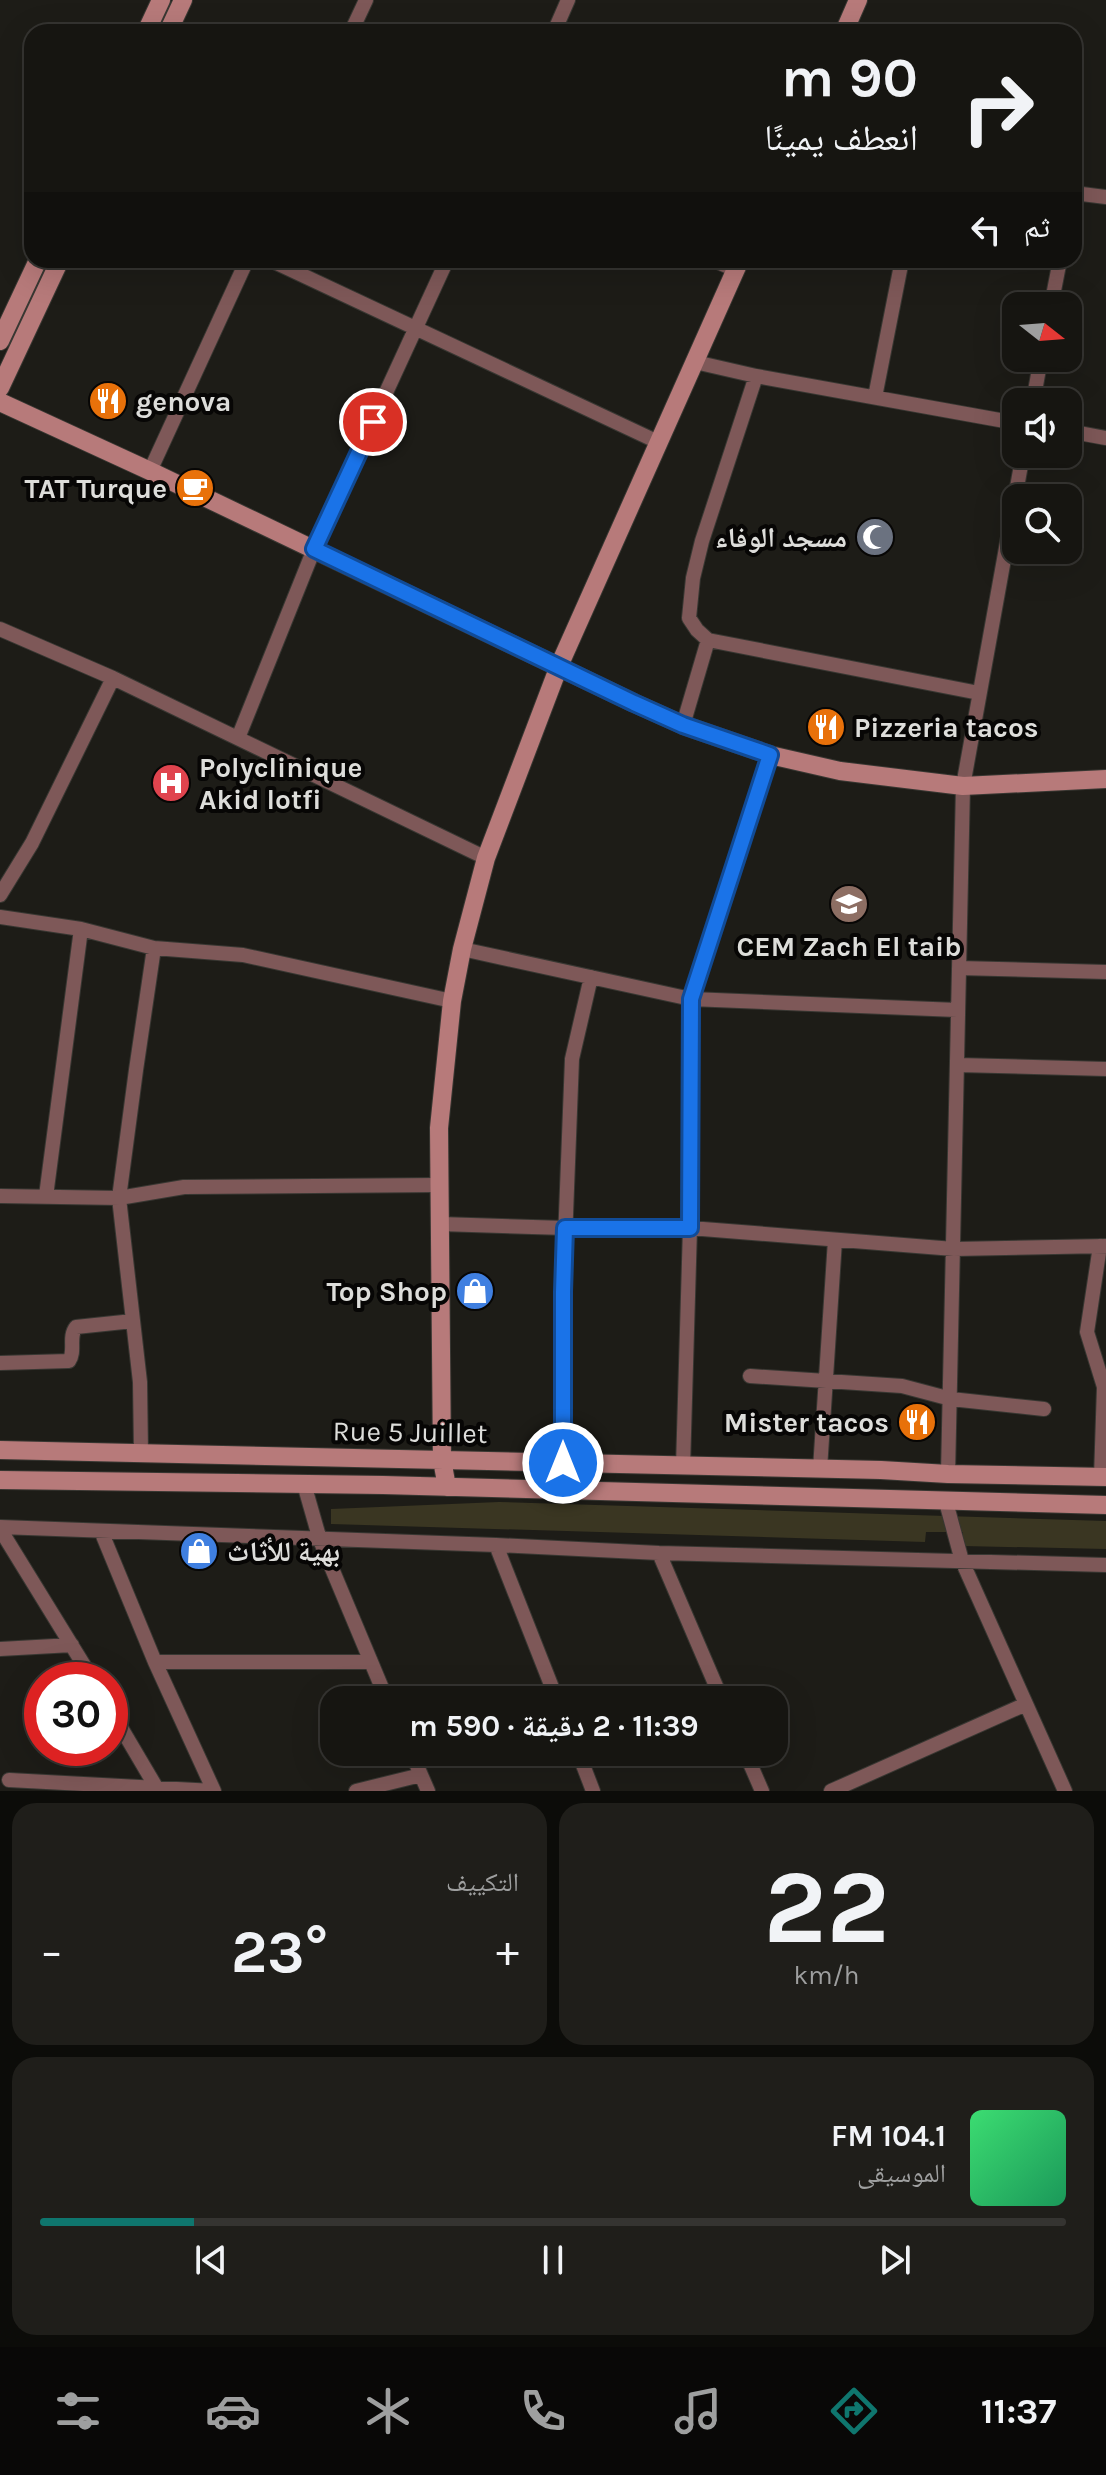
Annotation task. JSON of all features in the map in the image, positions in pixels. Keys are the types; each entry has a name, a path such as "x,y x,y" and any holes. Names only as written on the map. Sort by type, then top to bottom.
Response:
{"main road":[{"path":"150,24 161,0"},
{"path":"172,24 183,0"},
{"path":"848,24 858,0"},
{"path":"0,341 34,268"},
{"path":"0,388 56,268"},
{"path":"447,1487 442,1460 439,1128 452,1001 462,949 486,858 559,666 737,268"},
{"path":"0,402 683,725 770,755 840,771 963,786 1106,779"},
{"name":"Rue 5 Juillet","path":"0,1450 1104,1477"},
{"name":"Rue 5 Juillet","path":"0,1480 447,1487 1106,1505"}],"street":[{"path":"355,24 366,0"},
{"path":"558,24 568,0"},
{"path":"1082,194 1106,197"},
{"path":"150,471 243,268"},
{"path":"287,268 658,442"},
{"path":"238,738 314,549 443,268"},
{"path":"875,397 900,268"},
{"path":"1054,292 1058,268"},
{"path":"695,362 1002,420"},
{"path":"756,376 702,541 693,578 689,618 697,630 708,640 979,693"},
{"path":"1082,434 1106,438"},
{"path":"948,1474 963,786 1020,468"},
{"path":"0,629 113,678 486,858"},
{"path":"683,725 708,640"},
{"path":"0,895 32,843 113,678"},
{"path":"683,1467 690,1228 691,999 770,755"},
{"path":"0,917 81,929 154,948 243,955 452,1001"},
{"path":"46,1196 81,929"},
{"path":"141,1453 140,1382 119,1198 154,948"},
{"path":"462,949 691,999 957,1010"},
{"path":"959,968 1106,972"},
{"path":"563,1463 563,1292 572,1059 591,977"},
{"path":"958,1065 1106,1069"},
{"path":"0,1196 119,1198 184,1187 439,1185"},
{"path":"440,1224 690,1228 954,1249 1103,1246 1087,1332 1104,1387 1104,1477"},
{"path":"820,1469 835,1240"},
{"path":"0,1363 69,1361 72,1333 76,1327 133,1321"},
{"path":"750,1376 902,1386 951,1399 1044,1409"},
{"path":"304,1484 320,1540 381,1686"},
{"path":"946,1502 962,1561 1065,1791"},
{"path":"0,1528 659,1553 1106,1565"},
{"path":"0,1528 82,1662"},
{"path":"8,1781 214,1791 155,1662 101,1531"},
{"path":"496,1545 551,1686"},
{"path":"659,1553 716,1686"},
{"path":"0,1649 72,1645"},
{"path":"155,1662 370,1662"},
{"path":"831,1791 1026,1704"},
{"path":"128,1735 165,1789"},
{"path":"417,1766 428,1791"},
{"path":"583,1766 593,1791"},
{"path":"751,1766 762,1791"},
{"path":"356,1791 421,1775"}],"shaded area":[{"path":"499,1502 1106,1521 1106,1549 963,1546 963,1532 926,1532 925,1542 331,1524 331,1509"}],"place":[{"name":"genova","path":"108,401"},
{"name":"TAT Turque","path":"195,488"},
{"name":"مسجد الوفاء","path":"875,537"},
{"name":"Pizzeria tacos","path":"826,727"},
{"name":"Polyclinique Akid lotfi","path":"171,783"},
{"name":"CEM Zach El taib","path":"849,904"},
{"name":"Top Shop","path":"475,1291"},
{"name":"Mister tacos","path":"917,1422"},
{"name":"بهية للأثاث","path":"199,1551"}],"route":[{"path":"373,422 314,549 634,703 683,725 770,755 691,999 690,1228 565,1228 563,1463"}]}
